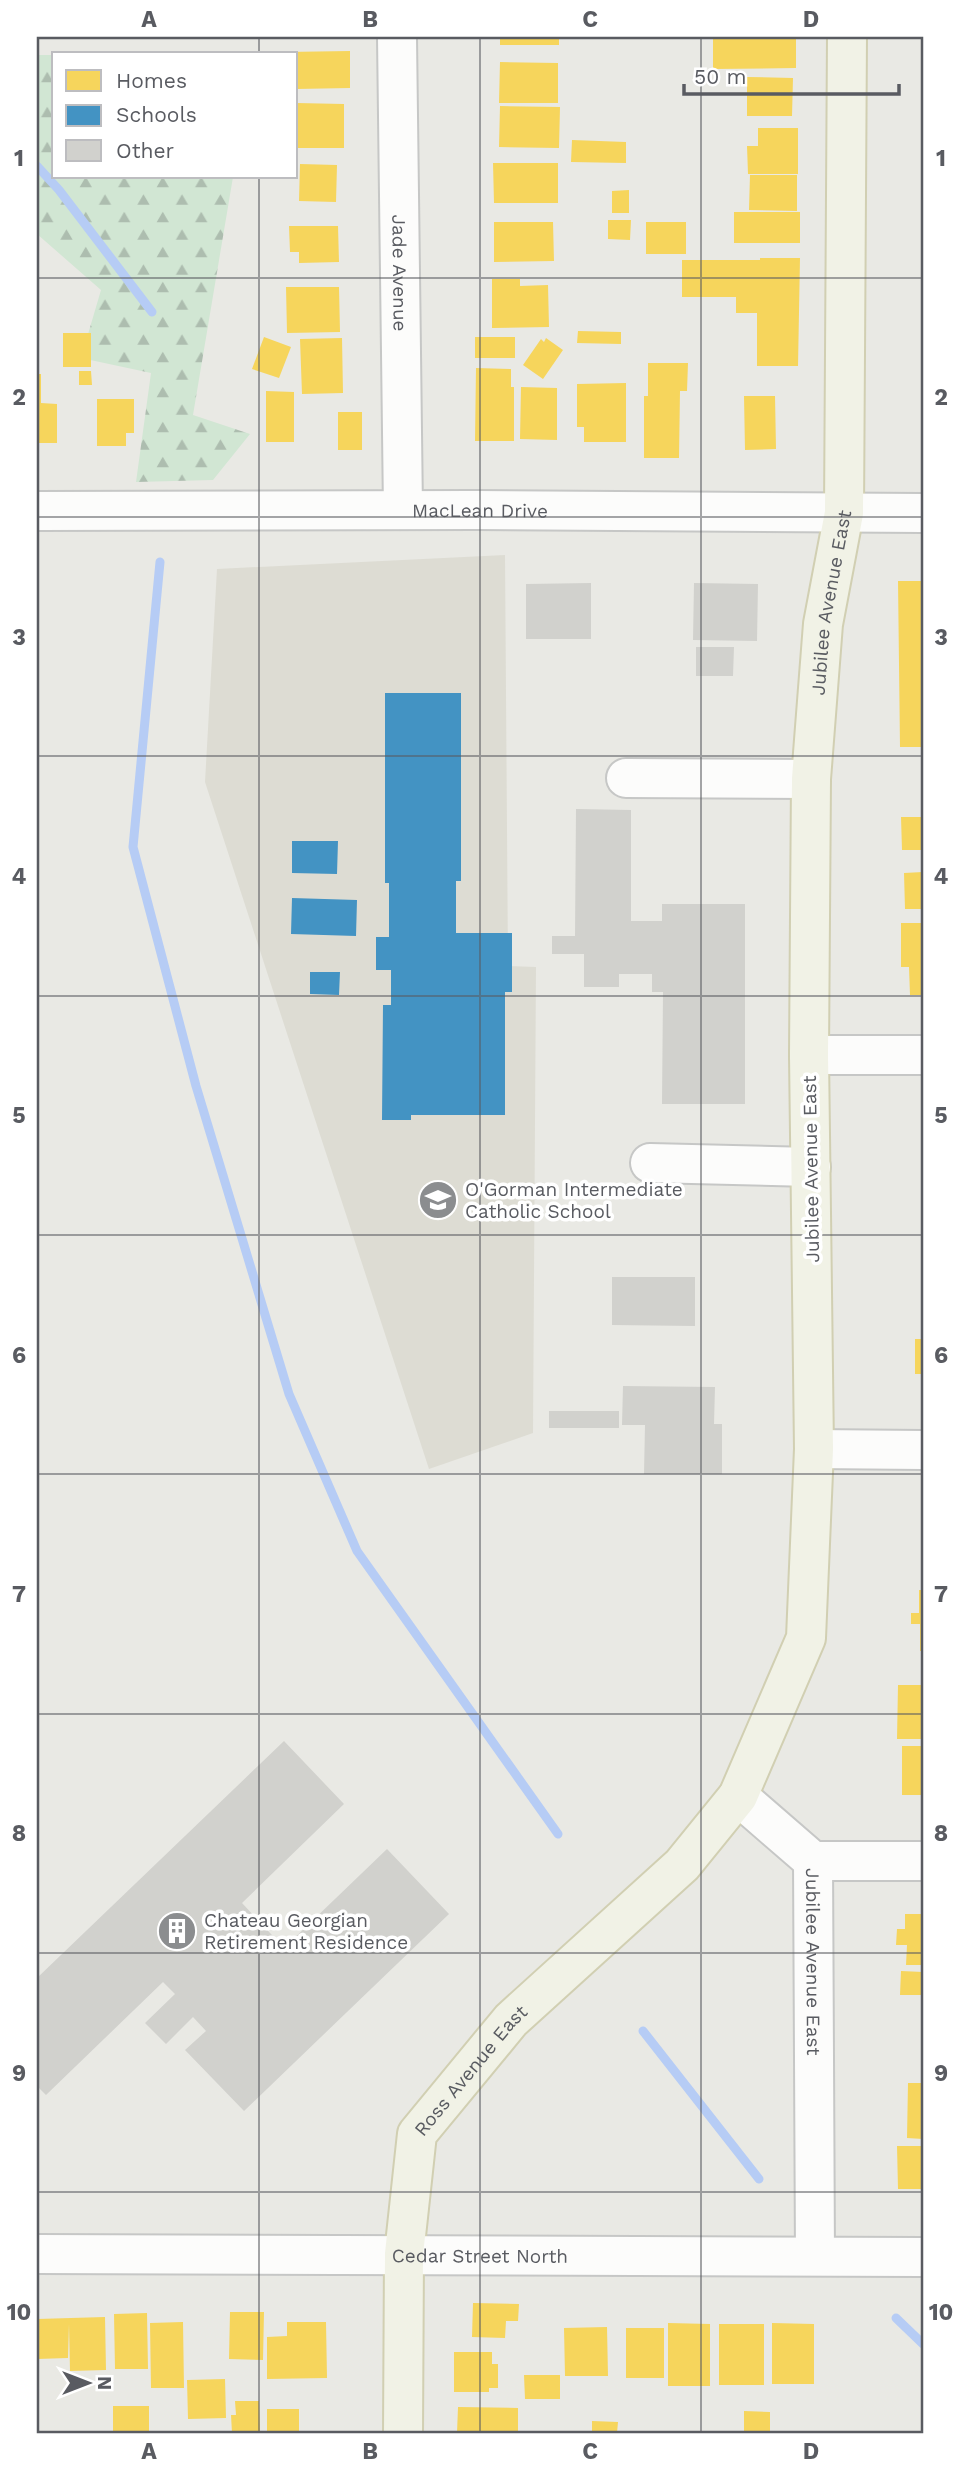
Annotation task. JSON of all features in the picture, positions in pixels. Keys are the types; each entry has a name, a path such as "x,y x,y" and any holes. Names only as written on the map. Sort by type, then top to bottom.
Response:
{"main road":[{"name":"Jubilee Avenue East","path":"738,1796 806,1637 814,1448 809,1055 811,779 823,624 844,513 847,37"},
{"name":"Ross Avenue East","path":"402,2433 404,2254 417,2134 511,2020 682,1865 738,1796"}],"street":[{"name":"Jade Avenue","path":"397,37 403,510"},
{"name":"MacLean Drive","path":"37,511 923,513"},
{"path":"626,778 811,779"},
{"path":"809,1055 923,1055"},
{"path":"650,1163 811,1167"},
{"path":"814,1448 923,1450"},
{"name":"Jubilee Avenue East","path":"738,1796 813,1861 815,2256"},
{"path":"813,1861 923,1861"},
{"name":"Cedar Street North","path":"37,2254 923,2257"}],"shaded area":[{"name":"O'Gorman Intermediate Catholic School","path":"505,555 508,966 536,967 533,1433 429,1469 205,782 217,569"}],"green space":[{"path":"37,55 52,55 52,178 233,178 193,415 250,434 213,480 136,482 151,373 81,358 101,290 37,234"}],"building: Homes":[{"path":"500,37 559,37 559,45 500,45"},
{"path":"713,37 796,37 796,68 713,69"},
{"path":"350,51 350,88 298,89 298,52 285,52"},
{"path":"500,62 558,63 558,103 499,103"},
{"path":"747,77 793,78 792,116 747,116"},
{"path":"298,103 344,104 344,148 298,148"},
{"path":"500,106 560,107 559,148 499,147"},
{"path":"758,128 798,128 798,174 748,174 747,146 758,146"},
{"path":"572,140 626,142 626,163 571,162"},
{"path":"493,163 558,163 558,203 494,203"},
{"path":"300,164 337,165 336,202 299,201"},
{"path":"750,175 797,175 797,211 749,210"},
{"path":"629,190 629,213 612,213 612,191"},
{"path":"734,212 800,212 800,243 734,243"},
{"path":"608,220 631,220 630,240 608,239"},
{"path":"494,222 553,222 554,261 494,262"},
{"path":"646,222 686,222 686,254 646,254"},
{"path":"289,226 338,226 339,262 299,263 299,252 290,252"},
{"path":"800,258 798,366 757,366 757,313 736,313 736,297 682,297 682,260"},
{"path":"492,279 520,279 520,286 548,285 549,327 492,328"},
{"path":"286,287 339,287 340,332 287,333"},
{"path":"578,331 621,332 621,344 577,343"},
{"path":"63,333 91,333 91,367 63,367"},
{"path":"264,337 291,347 279,378 252,369"},
{"path":"475,337 515,337 515,358 475,358"},
{"path":"342,338 343,393 302,394 300,339"},
{"path":"546,338 563,350 543,379 523,365 541,339 544,342"},
{"path":"648,363 688,363 687,391 680,391 679,458 644,458 644,396 648,396"},
{"path":"476,368 511,369 511,387 514,387 514,441 475,441"},
{"path":"79,371 91,371 92,385 79,385"},
{"path":"37,374 41,374 41,403 57,404 57,443 37,443"},
{"path":"626,383 626,442 584,442 584,427 577,427 577,384"},
{"path":"521,387 557,388 557,440 520,439"},
{"path":"266,391 294,392 294,442 266,442"},
{"path":"744,396 775,396 776,449 745,450"},
{"path":"97,399 134,399 134,433 126,433 126,446 97,446"},
{"path":"338,412 362,412 362,450 338,450"},
{"path":"898,581 923,581 923,747 900,747"},
{"path":"901,817 923,817 923,850 902,850"},
{"path":"923,872 923,909 905,909 904,873"},
{"path":"901,923 923,923 923,995 910,995 909,967 901,967"},
{"path":"915,1339 923,1339 923,1374 915,1374"},
{"path":"919,1590 923,1590 923,1651 920,1651 920,1624 911,1624 911,1613 919,1613"},
{"path":"898,1685 923,1685 923,1739 897,1739"},
{"path":"902,1746 923,1746 923,1795 902,1795"},
{"path":"905,1914 923,1914 923,1965 906,1965 907,1945 896,1945 897,1929 905,1929"},
{"path":"901,1971 923,1972 923,1995 900,1995"},
{"path":"908,2083 923,2083 923,2139 907,2138"},
{"path":"897,2146 923,2146 923,2189 898,2189"},
{"path":"473,2303 519,2304 518,2321 506,2321 505,2338 472,2337"},
{"path":"230,2312 264,2312 263,2360 229,2359"},
{"path":"147,2313 148,2369 115,2369 114,2314"},
{"path":"105,2317 106,2370 70,2371 69,2324 68,2358 37,2359 37,2319"},
{"path":"183,2322 184,2388 151,2388 150,2323"},
{"path":"287,2322 326,2322 327,2378 267,2379 267,2337 287,2336"},
{"path":"668,2323 710,2324 710,2386 668,2386"},
{"path":"772,2323 814,2324 814,2384 772,2384"},
{"path":"719,2324 764,2324 764,2385 719,2385"},
{"path":"607,2327 608,2376 565,2376 564,2328"},
{"path":"626,2328 664,2328 664,2378 626,2378"},
{"path":"454,2352 492,2352 492,2364 498,2364 498,2388 489,2388 489,2392 454,2392"},
{"path":"524,2375 560,2375 560,2399 525,2399"},
{"path":"225,2379 226,2418 188,2419 187,2380"},
{"path":"235,2401 259,2401 260,2433 232,2433 231,2415 236,2415"},
{"path":"113,2406 149,2406 149,2433 113,2433"},
{"path":"458,2407 518,2408 518,2433 457,2433"},
{"path":"267,2409 299,2409 299,2433 267,2433"},
{"path":"744,2411 770,2412 770,2433 744,2433"},
{"path":"592,2421 618,2422 617,2433 592,2433"}],"building: Schools":[{"path":"385,693 461,693 461,881 456,881 456,933 512,933 512,992 505,992 505,1115 411,1115 411,1120 382,1120 383,1005 391,1005 391,970 376,970 376,937 389,937 389,883 385,883"},
{"path":"292,841 338,841 337,874 292,873"},
{"path":"292,898 357,900 356,936 291,934"},
{"path":"310,972 340,972 339,995 310,994"}],"building: Other":[{"path":"591,583 591,639 526,639 526,584"},
{"path":"694,583 758,584 757,641 693,640"},
{"path":"696,647 734,647 733,676 696,676"},
{"path":"576,809 631,810 631,921 662,921 662,904 745,904 745,1104 662,1104 663,992 652,992 652,974 619,974 619,987 584,987 584,954 552,954 552,936 575,936"},
{"path":"612,1277 695,1277 695,1326 612,1325"},
{"path":"623,1386 715,1387 714,1424 722,1424 722,1474 644,1474 645,1425 622,1425"},
{"path":"549,1411 619,1411 619,1428 549,1428"},
{"name":"Chateau Georgian Retirement Residence","path":"284,1741 344,1804 242,1903 284,1948 387,1849 449,1914 244,2111 185,2050 206,2031 193,2017 166,2044 145,2023 175,1994 163,1982 46,2095 37,2086 37,1978"}],"waterway":[{"path":"37,166 59,190 152,312"},
{"path":"160,562 133,847 196,1086 289,1394 357,1551 558,1834"},
{"path":"643,2031 759,2179"},
{"path":"896,2318 923,2344"}],"place":[{"name":"O'Gorman Intermediate Catholic School","path":"438,1200"},
{"name":"Chateau Georgian Retirement Residence","path":"177,1931"}]}
